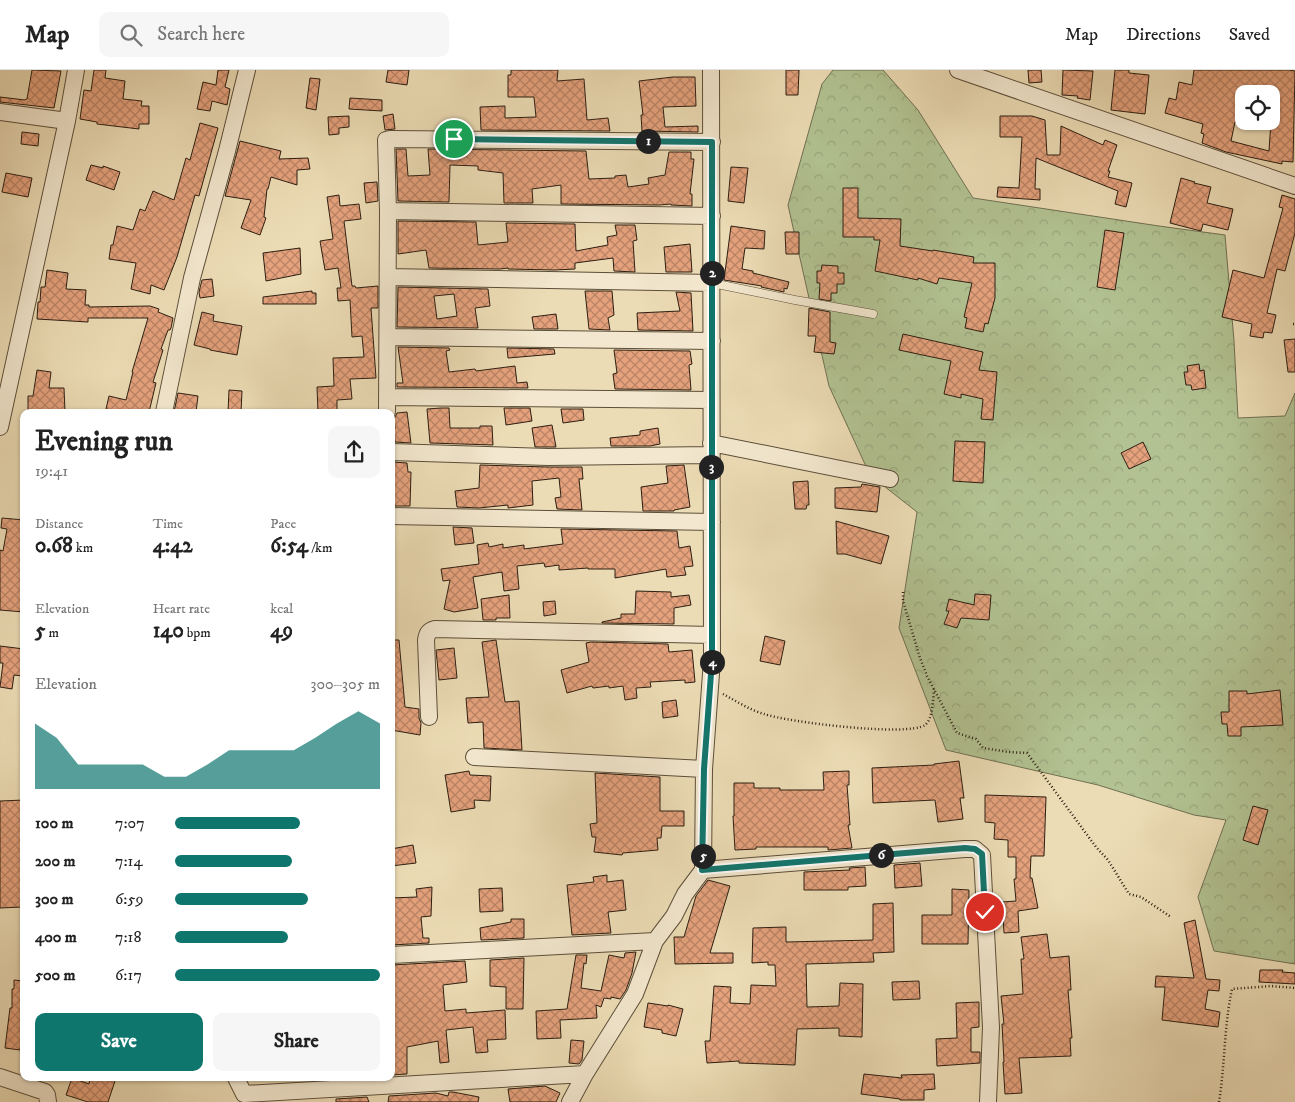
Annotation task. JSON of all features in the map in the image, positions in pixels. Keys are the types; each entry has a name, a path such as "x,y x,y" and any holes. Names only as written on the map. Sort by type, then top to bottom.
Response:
{"street":[{"path":"0,427 67,120 76,70"},
{"path":"165,409 192,278 227,152 247,70"},
{"path":"577,1099 585,1074 635,994 655,941 674,916 685,894 702,870 704,769 712,660 711,70"},
{"path":"958,70 1295,186"},
{"path":"0,112 67,120"},
{"path":"711,400 387,405 388,211 386,140 712,142"},
{"path":"388,211 712,216"},
{"path":"388,276 712,283"},
{"path":"388,337 712,341"},
{"path":"395,452 548,457 711,449 890,480"},
{"path":"395,516 712,522"},
{"path":"429,717 426,640 429,631 435,629 712,635"},
{"path":"474,757 704,769"},
{"path":"702,870 965,848 975,849 982,854 991,1027 988,1102"},
{"path":"395,955 655,941"},
{"path":"238,1081 244,1094 585,1074"},
{"path":"0,1076 45,1092 48,1102"}],"lane":[{"path":"712,283 873,314"}],"path":[{"path":"903,592 903,601 920,658 957,733 976,739 983,748 1027,753 1096,847 1108,860 1129,894 1141,897 1171,917"},
{"path":"722,693 764,714 807,723 848,727 908,729 923,727 930,721 934,689"},
{"path":"1219,1102 1222,1087 1228,1010 1232,989 1271,986 1295,988"}],"green space":[{"path":"833,70 883,70 918,110 973,198 1225,235 1238,418 1285,416 1295,393 1295,964 1214,951 1198,897 1226,820 1194,815 1098,785 946,750 899,628 917,512 870,475 829,386 788,205 822,84"}],"building":[{"path":"32,70 61,71 54,108 0,102 0,97 27,99"},
{"path":"94,70 106,70 105,78 125,81 123,99 142,101 141,106 149,106 149,124 139,124 139,129 97,124 97,122 80,119 84,90 91,91"},
{"path":"218,70 229,70 225,87 230,89 227,105 212,101 210,111 197,109 203,82 216,85"},
{"path":"388,70 409,70 407,85 386,82"},
{"path":"511,70 558,70 557,81 584,79 587,120 608,118 610,131 481,130 480,107 505,106 505,118 536,117 534,97 508,97 508,75 511,75"},
{"path":"786,70 799,70 798,95 786,95"},
{"path":"1028,70 1041,70 1042,82 1029,83"},
{"path":"1063,70 1093,71 1090,100 1077,98 1078,96 1062,95"},
{"path":"1115,70 1129,70 1129,73 1149,75 1145,114 1111,110"},
{"path":"1194,70 1295,71 1293,162 1282,161 1282,164 1226,152 1202,143 1204,134 1201,133 1203,124 1165,113 1169,98 1176,100 1179,82 1192,85"},
{"path":"673,77 695,77 696,106 663,107 665,127 698,126 698,132 642,131 641,115 643,115 639,81"},
{"path":"310,78 320,79 316,110 306,108"},
{"path":"350,98 382,100 382,111 349,109"},
{"path":"393,114 395,129 385,130 383,116"},
{"path":"349,116 349,127 339,128 339,134 329,135 328,117"},
{"path":"1000,116 1032,116 1045,120 1047,155 1060,155 1061,126 1103,145 1105,140 1117,145 1108,171 1110,171 1108,177 1132,183 1126,207 1115,204 1118,191 1036,158 1035,189 1040,189 1040,200 997,197 998,187 1019,188 1022,137 1000,137"},
{"path":"200,123 218,128 199,196 195,195 177,257 164,290 151,285 150,294 131,289 136,263 109,259 117,226 133,230 140,209 145,211 153,191 174,200 186,158 190,160"},
{"path":"22,132 39,134 38,146 21,144"},
{"path":"240,141 281,151 279,159 308,158 310,169 297,170 297,185 271,177 267,189 264,217 266,218 260,235 241,228 251,200 225,196"},
{"path":"396,149 406,149 408,176 430,175 428,149 586,151 589,179 615,178 615,176 626,175 628,187 649,184 648,178 665,175 669,152 691,152 691,159 694,159 690,194 692,194 692,206 671,204 561,204 561,185 532,189 533,203 504,203 503,173 478,170 478,166 450,165 449,202 398,201"},
{"path":"91,165 103,168 103,166 120,172 114,190 86,180"},
{"path":"731,167 748,168 744,203 728,201"},
{"path":"6,173 32,178 28,197 2,192"},
{"path":"1181,178 1211,187 1207,203 1233,209 1228,230 1203,224 1201,231 1170,223"},
{"path":"377,182 378,201 366,203 364,183"},
{"path":"843,188 858,188 858,218 901,219 900,246 974,257 973,263 995,263 995,298 988,324 985,323 983,332 965,328 967,318 964,317 972,283 939,278 937,284 918,278 918,280 875,271 880,240 874,240 874,237 843,237"},
{"path":"339,195 340,206 359,204 361,219 344,221 352,286 356,288 378,286 378,308 371,308 376,378 350,379 352,399 337,400 337,409 318,409 317,387 334,386 333,358 364,357 362,336 352,337 350,300 338,301 337,288 341,288 338,268 325,270 320,241 333,239 327,197"},
{"path":"1282,195 1295,199 1295,233 1285,271 1277,269 1267,313 1276,315 1272,333 1264,332 1263,338 1250,336 1252,324 1222,317 1233,270 1264,278 1283,208 1279,207"},
{"path":"398,221 476,222 478,245 508,242 506,223 575,224 576,251 608,245 607,237 617,235 615,225 635,225 637,240 633,241 635,272 614,271 613,258 575,263 575,269 429,268 426,250 398,254"},
{"path":"731,226 765,231 764,249 745,248 742,269 789,282 787,289 784,288 784,292 762,286 724,280"},
{"path":"1105,230 1124,233 1115,290 1097,287"},
{"path":"785,232 799,232 799,254 786,254"},
{"path":"690,244 692,272 666,272 664,247"},
{"path":"300,248 301,274 266,281 263,253"},
{"path":"822,265 838,266 838,273 844,273 844,284 837,284 837,293 831,293 831,301 819,299 820,283 817,283 817,271 821,271"},
{"path":"47,270 68,273 66,289 86,290 85,305 89,305 89,307 150,306 159,309 158,312 173,318 171,328 168,330 161,349 163,350 153,382 156,383 150,409 106,409 109,396 126,400 148,318 88,318 88,322 37,319 41,287 45,287"},
{"path":"212,279 214,296 200,298 199,292 202,280"},
{"path":"398,287 488,289 490,306 475,308 478,328 397,327","holes":["454,294 457,316 437,319 434,296"]},
{"path":"312,291 312,293 316,293 316,304 263,304 263,297"},
{"path":"585,291 612,291 614,315 608,318 610,330 589,329"},
{"path":"676,292 691,293 693,331 638,330 637,313 680,311"},
{"path":"809,308 830,312 830,342 836,343 834,354 814,352 816,336 808,336"},
{"path":"202,312 214,315 213,321 242,326 237,355 194,345"},
{"path":"556,314 558,329 534,329 532,317"},
{"path":"903,334 983,352 979,370 997,372 993,420 981,419 983,399 961,394 961,398 944,394 951,361 899,350"},
{"path":"1295,339 1295,372 1288,372 1284,340"},
{"path":"398,347 449,348 450,350 446,351 449,372 515,366 517,383 527,382 528,388 397,387 397,383 403,383"},
{"path":"507,348 554,349 555,354 508,358"},
{"path":"614,350 690,351 692,364 689,365 691,390 615,389 613,374 617,373"},
{"path":"1199,364 1200,371 1204,370 1206,388 1192,390 1191,385 1186,385 1184,372 1188,372 1187,366"},
{"path":"37,370 51,372 49,388 64,388 65,409 28,409 28,396 33,396"},
{"path":"229,390 242,391 241,409 228,409"},
{"path":"178,393 198,396 196,409 175,409"},
{"path":"449,408 450,428 492,426 493,445 430,443 427,409"},
{"path":"504,408 530,408 532,421 506,425"},
{"path":"561,409 583,409 584,420 563,423"},
{"path":"407,412 411,443 395,442 395,417 397,413"},
{"path":"552,425 556,447 535,447 532,428"},
{"path":"658,428 660,444 650,446 611,446 610,438 640,435 640,431"},
{"path":"955,441 985,442 983,483 953,481"},
{"path":"1143,442 1151,459 1129,469 1121,453"},
{"path":"395,462 407,463 408,472 411,472 410,506 395,506"},
{"path":"480,465 582,467 583,479 579,479 582,510 557,509 555,498 561,497 559,478 532,481 533,505 508,508 508,505 479,508 457,507 455,491 479,488"},
{"path":"684,465 690,507 674,511 643,511 641,487 668,483 666,466"},
{"path":"808,481 809,505 807,505 806,509 795,509 793,482"},
{"path":"862,484 880,487 877,512 835,508 835,488 861,487"},
{"path":"2,518 20,520 20,612 0,610 0,550 3,551 7,529 1,528"},
{"path":"836,521 889,536 881,564 845,554 837,554"},
{"path":"453,527 472,528 474,543 455,545"},
{"path":"561,529 677,531 679,548 690,546 693,566 684,567 686,575 667,577 666,569 615,578 615,569 559,570 559,565 545,567 544,563 517,566 519,589 504,591 502,572 473,577 478,608 454,612 444,609 450,580 443,581 441,569 479,564 477,545 488,543 489,547 503,544 503,548 524,545 524,549 563,544"},
{"path":"636,591 671,592 671,597 689,595 691,605 674,608 674,624 602,623 621,618 621,614 635,614"},
{"path":"975,594 991,595 989,620 961,618 957,628 944,624 949,611 946,611 949,599 974,605"},
{"path":"509,595 510,618 483,620 481,599"},
{"path":"555,601 556,614 544,616 543,602"},
{"path":"765,636 785,641 780,665 760,661"},
{"path":"395,640 399,640 405,707 419,709 420,735 395,731"},
{"path":"496,640 505,702 519,701 522,750 484,748 483,722 468,723 466,698 489,697 482,642"},
{"path":"586,643 668,644 669,652 692,650 695,682 685,683 685,680 650,682 651,687 636,688 637,698 625,700 623,686 593,688 592,686 567,693 561,670 589,662"},
{"path":"0,646 20,648 20,676 14,675 12,689 0,687 3,663 0,663"},
{"path":"454,648 457,678 439,680 436,650"},
{"path":"1280,690 1283,725 1241,727 1241,736 1228,736 1227,724 1222,724 1221,712 1229,712 1229,691 1247,691 1247,694"},
{"path":"676,700 678,716 663,718 662,702"},
{"path":"959,761 964,798 960,798 963,819 938,822 935,800 873,803 872,768 934,765"},
{"path":"469,771 470,775 491,776 490,801 474,800 475,808 451,812 445,775"},
{"path":"849,771 849,785 847,785 850,825 848,825 852,848 828,850 828,847 756,847 756,849 735,850 734,783 754,783 754,788 824,790 823,772"},
{"path":"595,773 660,777 660,811 684,811 684,826 662,826 661,838 657,838 658,850 623,853 622,855 594,852 596,837 592,837 590,824 597,823"},
{"path":"985,795 1046,797 1044,856 1031,856 1030,878 1032,878 1038,908 1018,911 1019,932 1004,933 1002,902 1016,901 1014,879 1016,879 1016,857 1008,857 1008,840 994,839 995,823 985,822"},
{"path":"20,800 20,907 0,908 0,801"},
{"path":"1253,806 1268,810 1258,845 1243,840"},
{"path":"413,845 416,863 395,866 395,848"},
{"path":"920,863 922,886 895,888 894,865"},
{"path":"865,867 866,886 848,887 848,890 804,890 804,872 850,870 849,868"},
{"path":"607,875 607,882 623,880 626,910 608,912 611,933 572,935 567,885 594,882 593,877"},
{"path":"708,880 730,886 710,953 733,953 733,963 675,964 674,937 684,937 696,896"},
{"path":"432,887 431,916 421,917 423,938 429,938 429,943 395,945 395,898 417,897 416,889"},
{"path":"502,888 503,911 480,912 479,889"},
{"path":"952,889 969,890 968,944 922,944 922,915 952,915"},
{"path":"893,903 894,952 873,953 874,962 806,964 807,1007 839,1006 840,983 863,984 862,1037 839,1036 839,1028 797,1029 795,1065 739,1063 739,1061 707,1063 705,1041 710,1041 714,986 731,987 730,1003 750,1004 751,985 776,986 775,965 768,965 768,962 752,963 753,928 786,927 786,942 873,940 873,904"},
{"path":"511,919 524,919 524,938 481,940 480,928 511,922"},
{"path":"1195,920 1206,979 1220,980 1219,991 1208,990 1205,1009 1220,1012 1218,1027 1162,1020 1165,987 1155,987 1156,976 1194,978 1184,923"},
{"path":"1047,934 1050,958 1069,956 1071,990 1068,990 1072,1038 1070,1038 1071,1056 1019,1058 1022,1093 1005,1094 1002,1024 1004,1024 1001,996 1023,994 1021,959 1024,959 1021,937"},
{"path":"636,952 632,973 626,990 620,999 604,998 601,1007 596,1005 597,1018 560,1020 561,1038 537,1039 536,1011 567,1009 576,955 587,955 586,964 584,963 581,988 601,991 609,955 624,958 625,953"},
{"path":"524,958 523,1009 506,1009 506,987 490,986 490,960"},
{"path":"465,961 467,982 443,985 445,1011 466,1009 466,1013 505,1010 506,1039 487,1040 488,1052 476,1053 473,1027 446,1030 449,1062 440,1063 438,1041 407,1047 407,1074 395,1075 395,965"},
{"path":"1260,970 1283,970 1282,972 1295,973 1295,984 1259,982"},
{"path":"14,980 20,981 20,1050 5,1048 10,1008 12,1008 12,989 14,989"},
{"path":"919,981 920,999 893,1000 892,982"},
{"path":"979,1002 979,1027 971,1028 971,1052 980,1052 980,1063 937,1066 936,1039 957,1038 956,1003"},
{"path":"648,1003 683,1009 676,1036 662,1033 662,1030 644,1027"},
{"path":"571,1040 584,1041 582,1060 579,1064 569,1063"},
{"path":"864,1074 902,1078 901,1075 934,1074 935,1089 924,1090 924,1100 900,1100 861,1094"},
{"path":"71,1081 80,1081 89,1084 90,1081 115,1081 108,1102 88,1102 66,1095"},
{"path":"545,1086 560,1093 556,1102 510,1102 508,1089"},
{"path":"449,1092 479,1097 478,1102 388,1102 389,1096 436,1093 448,1096"},
{"path":"367,1097 369,1102 336,1102 336,1099"}],"route":[{"path":"454,139 712,142 712,660 704,769 702,870 965,848 975,849 982,854 985,912"}]}
